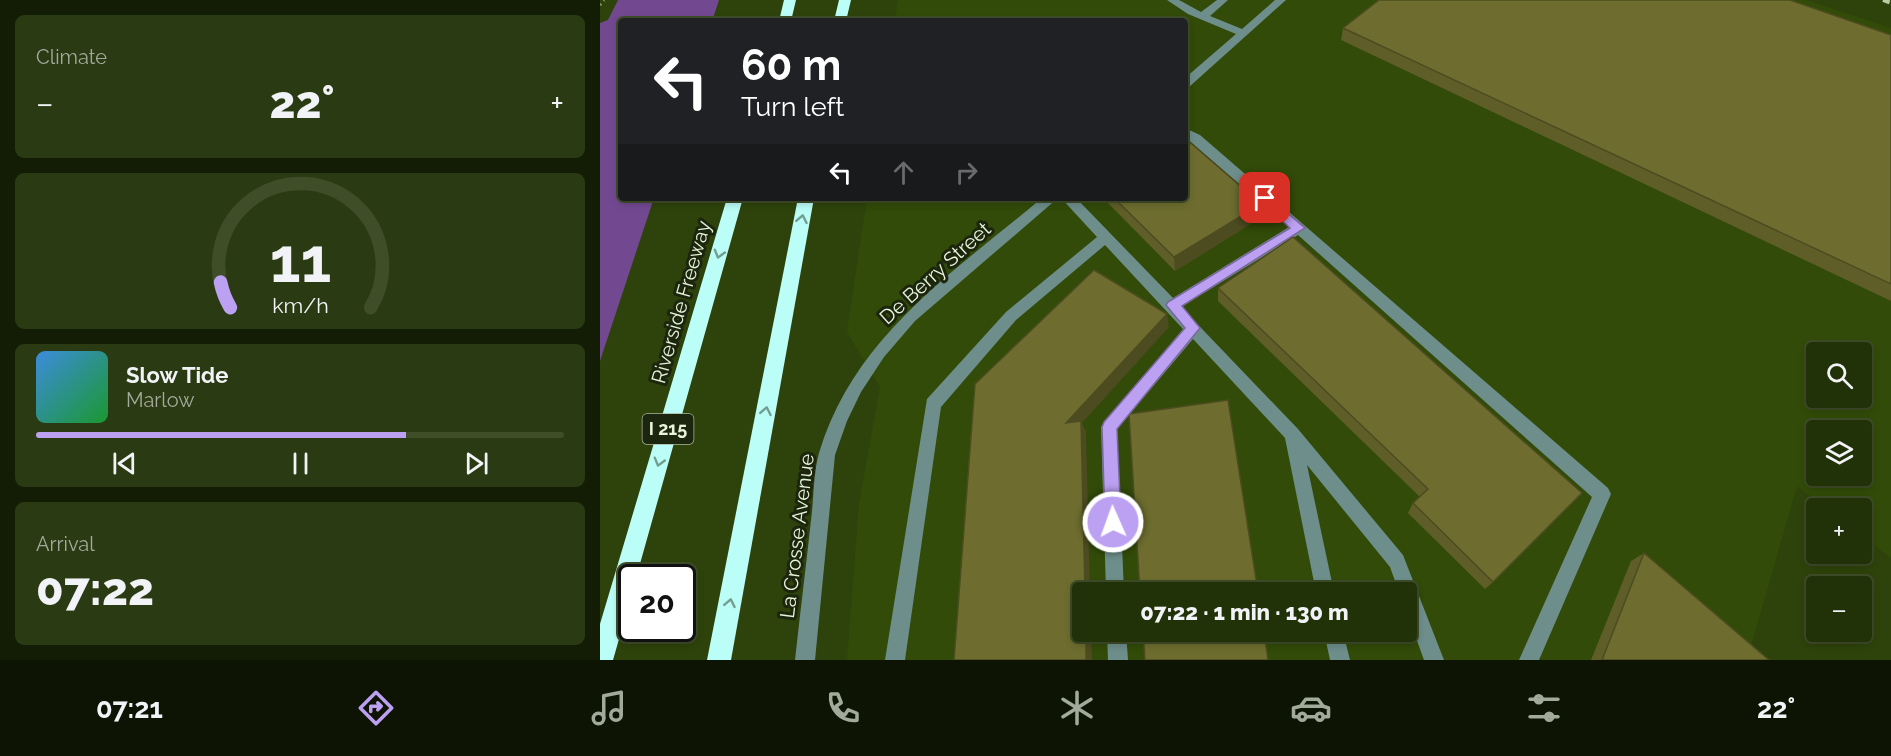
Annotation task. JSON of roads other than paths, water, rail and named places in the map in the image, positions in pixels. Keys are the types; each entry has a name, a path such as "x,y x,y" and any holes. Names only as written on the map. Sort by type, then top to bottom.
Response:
{"highway":[{"path":"786,18 790,0"},
{"path":"841,18 845,0"},
{"name":"Riverside Freeway","path":"601,660 734,201"},
{"path":"719,660 805,201"}],"street":[{"path":"1172,0 1243,33"},
{"path":"1203,16 1224,0"},
{"path":"1188,81 1281,0"},
{"path":"1188,134 1196,138 1602,494 1529,660"},
{"name":"De Berry Street","path":"855,387 879,352 910,317 1047,201"},
{"path":"1071,201 1173,305 1292,434 1398,561 1434,660"},
{"path":"1173,305 1299,228"},
{"path":"895,660 933,404 1011,316 1106,237"},
{"path":"1115,582 1109,427 1193,328"},
{"name":"La Crosse Avenue","path":"805,660 827,455 839,420 855,387"},
{"path":"1292,434 1323,582"},
{"path":"1117,642 1118,660"},
{"path":"1336,642 1340,660"}],"railway":[{"path":"1883,0 1891,3"}]}
